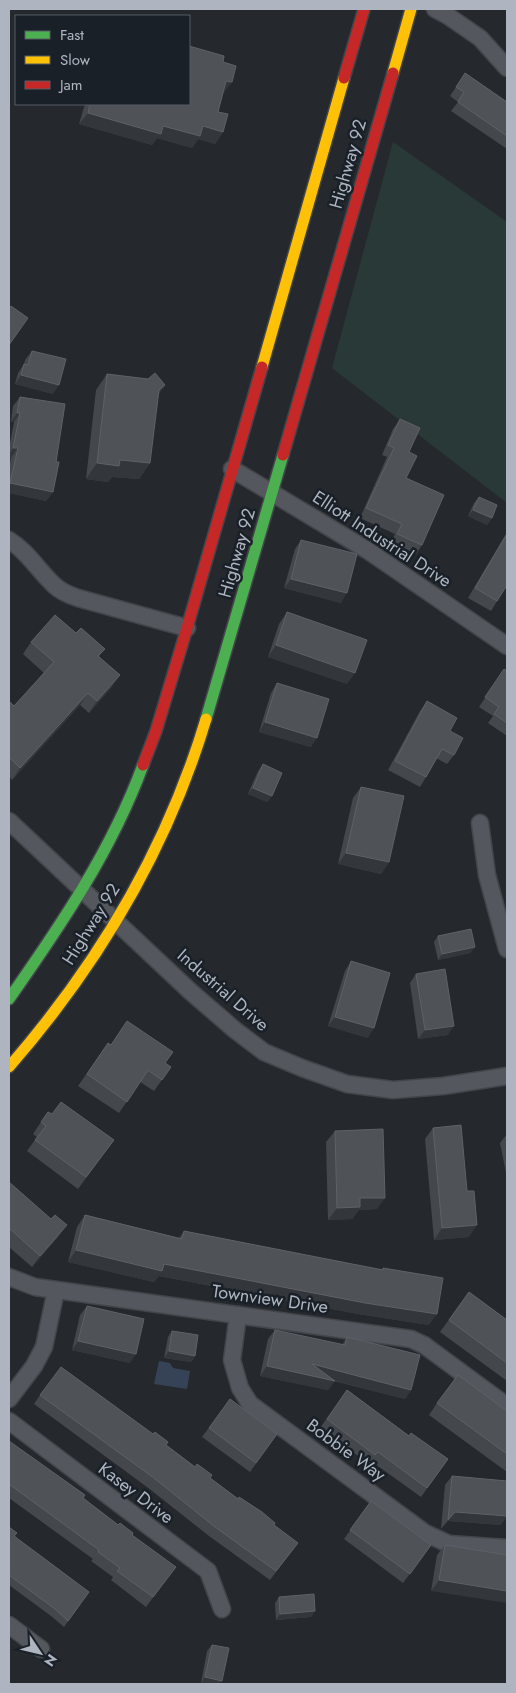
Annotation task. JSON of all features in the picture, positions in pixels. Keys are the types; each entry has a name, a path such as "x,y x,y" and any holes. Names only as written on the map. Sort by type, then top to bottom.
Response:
{"main road":[{"name":"Highway 92","path":"9,999 82,890 113,834 138,780 156,731 364,9"},
{"name":"Highway 92","path":"9,1067 35,1039 115,920 153,854 179,797 198,746 238,614 411,9"}],"street":[{"path":"435,9 480,38 507,68"},
{"name":"Elliott Industrial Drive","path":"232,469 367,550 507,646"},
{"path":"9,540 22,550 54,585 68,594 187,628"},
{"name":"Industrial Drive","path":"9,821 190,992 264,1052 347,1084 393,1090 443,1086 507,1076"},
{"path":"480,823 487,874 507,949"},
{"name":"Townview Drive","path":"9,1277 35,1287 411,1339 424,1345 507,1406"},
{"path":"9,1399 34,1366 44,1347 56,1290"},
{"name":"Bobbie Way","path":"238,1315 232,1360 240,1388 250,1404 424,1532 450,1544 507,1548"},
{"name":"Kasey Drive","path":"9,1422 208,1572 222,1610"},
{"path":"9,1625 41,1649"}],"shaded area":[{"path":"393,142 507,222 507,503 332,368"}],"water":[{"path":"159,1361 170,1363 173,1368 190,1371 187,1389 154,1384"}],"building":[{"path":"190,46 224,56 223,62 236,66 232,82 226,81 218,112 228,114 223,132 203,126 200,136 163,126 161,134 88,113 90,105 190,105"},
{"path":"465,73 507,102 507,136 458,102 464,92 456,87"},
{"path":"11,306 28,318 9,345 9,309"},
{"path":"32,351 66,359 59,385 21,375 24,364 28,365"},
{"path":"155,373 165,385 159,390 150,463 120,460 119,466 97,463 107,374 148,379"},
{"path":"20,397 65,404 56,462 59,462 53,492 10,483 18,448 13,448 20,413 17,413"},
{"path":"400,419 420,428 409,452 417,456 406,478 444,495 422,545 397,534 402,524 366,508 394,448 388,445"},
{"path":"479,497 497,505 492,518 473,510"},
{"path":"507,534 507,585 497,601 475,588"},
{"path":"301,540 357,554 347,593 291,579"},
{"path":"287,612 367,640 355,673 276,645"},
{"path":"55,615 76,633 81,628 105,649 98,656 120,675 97,701 88,693 20,768 9,757 9,701 14,706 54,662 31,642"},
{"path":"504,669 507,671 507,723 494,714 499,707 485,697"},
{"path":"277,683 329,699 317,738 265,722"},
{"path":"427,701 457,718 450,731 463,738 454,755 442,749 426,777 395,761"},
{"path":"263,764 282,773 272,796 253,788"},
{"path":"361,787 404,796 389,862 346,853"},
{"path":"471,929 475,947 442,954 438,936"},
{"path":"351,961 390,973 374,1028 335,1017"},
{"path":"445,969 454,1026 425,1030 416,974"},
{"path":"127,1021 173,1052 165,1063 171,1067 162,1080 148,1070 127,1102 87,1074 108,1043 111,1045"},
{"path":"61,1102 114,1140 86,1177 35,1140 46,1126 41,1122 48,1112 52,1114"},
{"path":"461,1125 467,1191 474,1191 477,1225 442,1228 433,1128"},
{"path":"383,1129 385,1198 360,1198 360,1207 337,1208 335,1131"},
{"path":"9,1182 51,1219 55,1215 67,1225 40,1256 9,1228"},
{"path":"85,1215 182,1239 184,1231 383,1270 383,1268 443,1278 437,1314 365,1303 164,1264 162,1271 76,1250"},
{"path":"469,1292 507,1320 507,1363 449,1320"},
{"path":"87,1306 144,1319 136,1354 78,1341"},
{"path":"275,1330 345,1345 347,1337 420,1355 411,1390 312,1364 335,1381 267,1366"},
{"path":"172,1331 198,1335 195,1356 169,1351"},
{"path":"61,1367 153,1434 155,1432 168,1442 166,1445 195,1467 197,1464 212,1475 210,1478 238,1499 239,1497 262,1512 275,1523 274,1525 298,1543 276,1571 215,1527 154,1478 40,1395"},
{"path":"458,1375 507,1411 507,1454 437,1403"},
{"path":"347,1390 409,1436 411,1433 448,1459 427,1488 378,1452 375,1455 327,1419"},
{"path":"230,1399 277,1434 256,1463 209,1428"},
{"path":"9,1441 85,1495 83,1498 118,1525 120,1523 133,1533 132,1535 176,1567 153,1597 117,1571 120,1568 98,1552 99,1550 9,1484"},
{"path":"452,1476 507,1481 507,1516 455,1512 448,1520"},
{"path":"371,1501 431,1545 410,1574 350,1530"},
{"path":"9,1527 17,1533 14,1536 89,1592 68,1621 9,1575"},
{"path":"445,1545 507,1555 507,1591 439,1580"},
{"path":"314,1594 315,1611 280,1614 279,1597"},
{"path":"212,1645 229,1648 222,1681 205,1677"}],"traffic: fast":[{"path":"206,719 283,455"},
{"path":"9,999 48,943 101,857 143,765"}],"traffic: slow":[{"path":"393,73 411,9"},
{"path":"262,367 344,78"},
{"path":"9,1067 71,988 100,947 126,904 150,860 171,814 190,767 206,719"}],"traffic: jam":[{"path":"344,78 364,9"},
{"path":"283,455 393,73"},
{"path":"143,765 156,731 187,628 262,367"}]}
